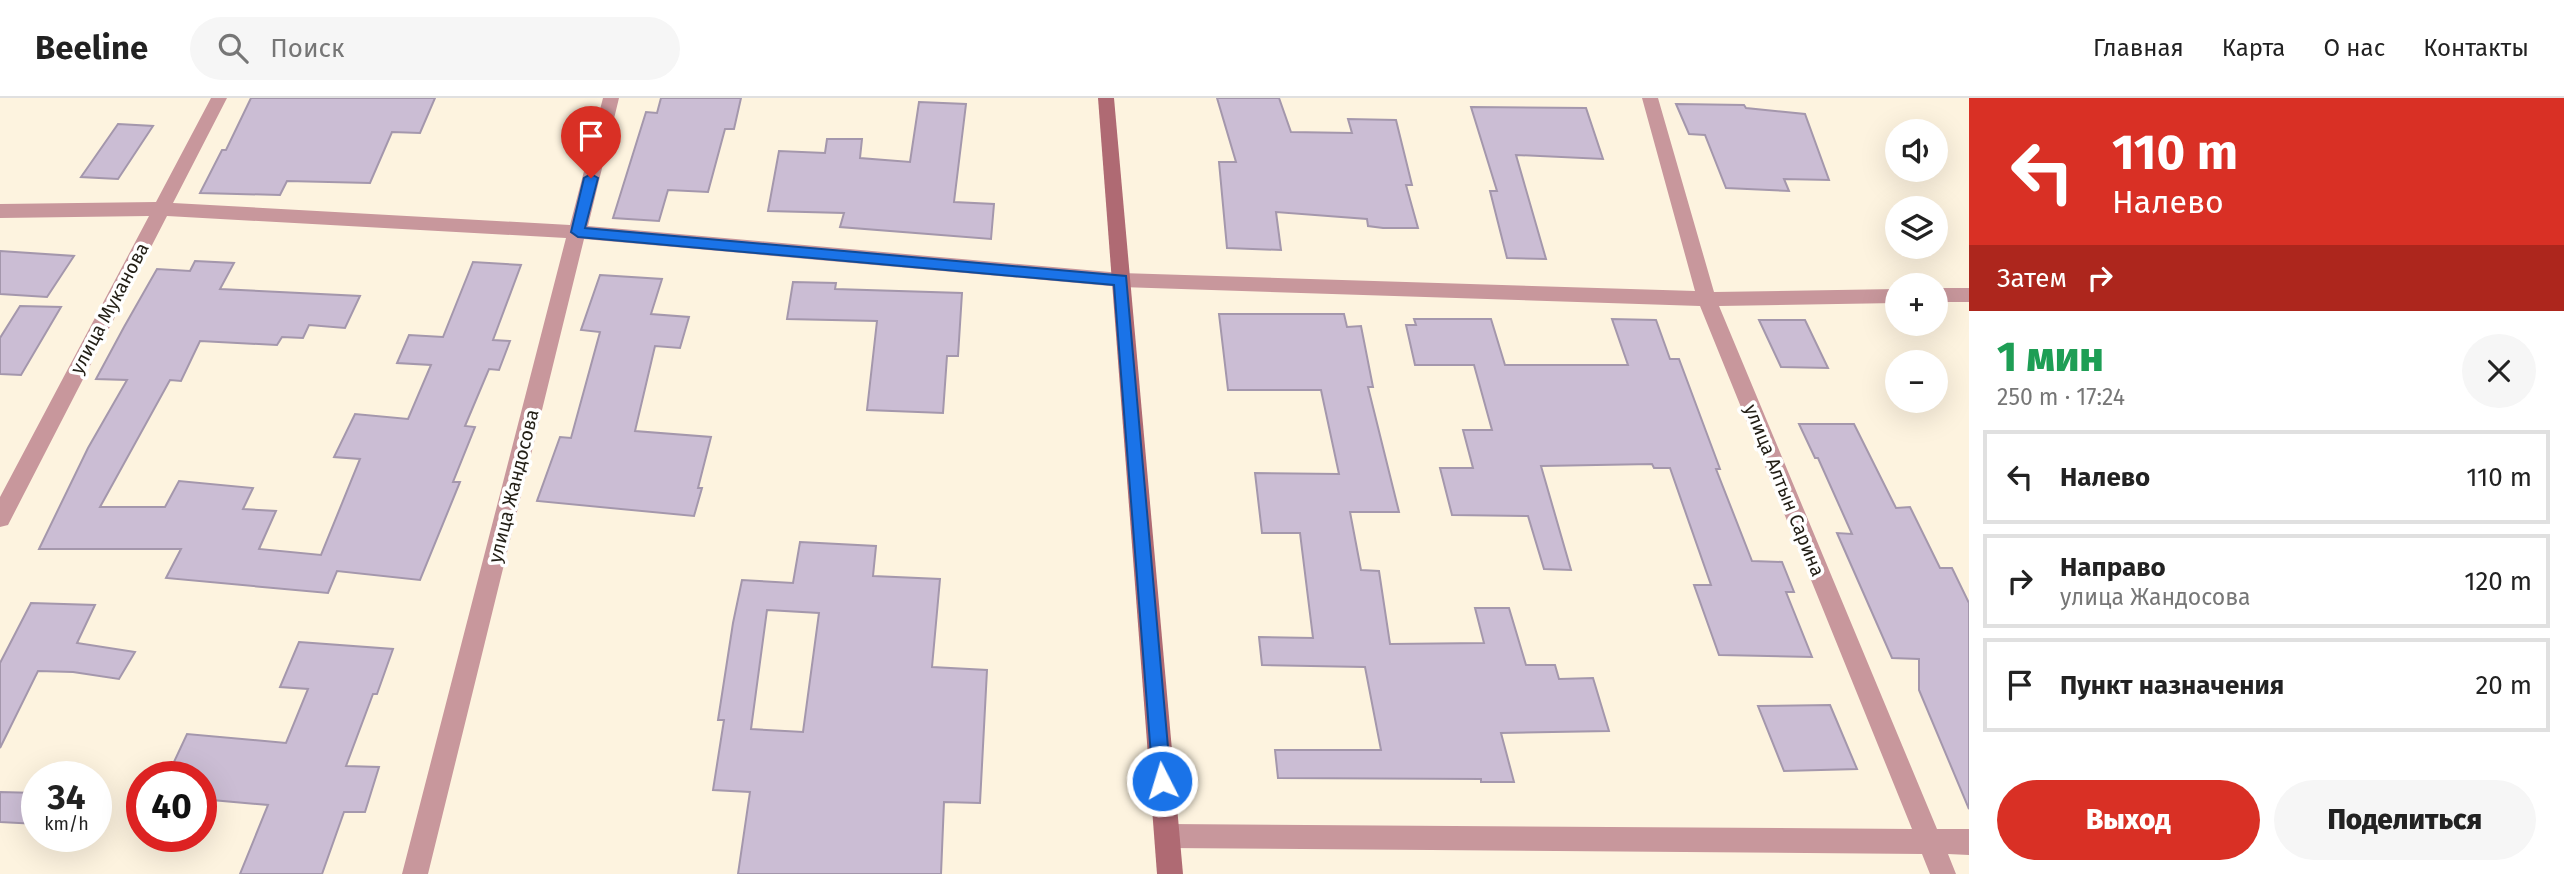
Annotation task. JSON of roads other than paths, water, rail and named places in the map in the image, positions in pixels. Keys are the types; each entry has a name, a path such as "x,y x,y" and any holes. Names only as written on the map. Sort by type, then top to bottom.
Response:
{"street":[{"name":"улица Муканова","path":"0,518 219,98"},
{"name":"улица Жандосова","path":"415,874 611,98"},
{"path":"1106,98 1170,874"},
{"name":"улица Алтын Сарина","path":"1650,98 1707,299 1943,874"},
{"path":"0,211 161,209 578,232 1121,280 1707,299 1885,296"},
{"path":"1948,295 1969,295"},
{"path":"1167,836 1969,842"}]}
